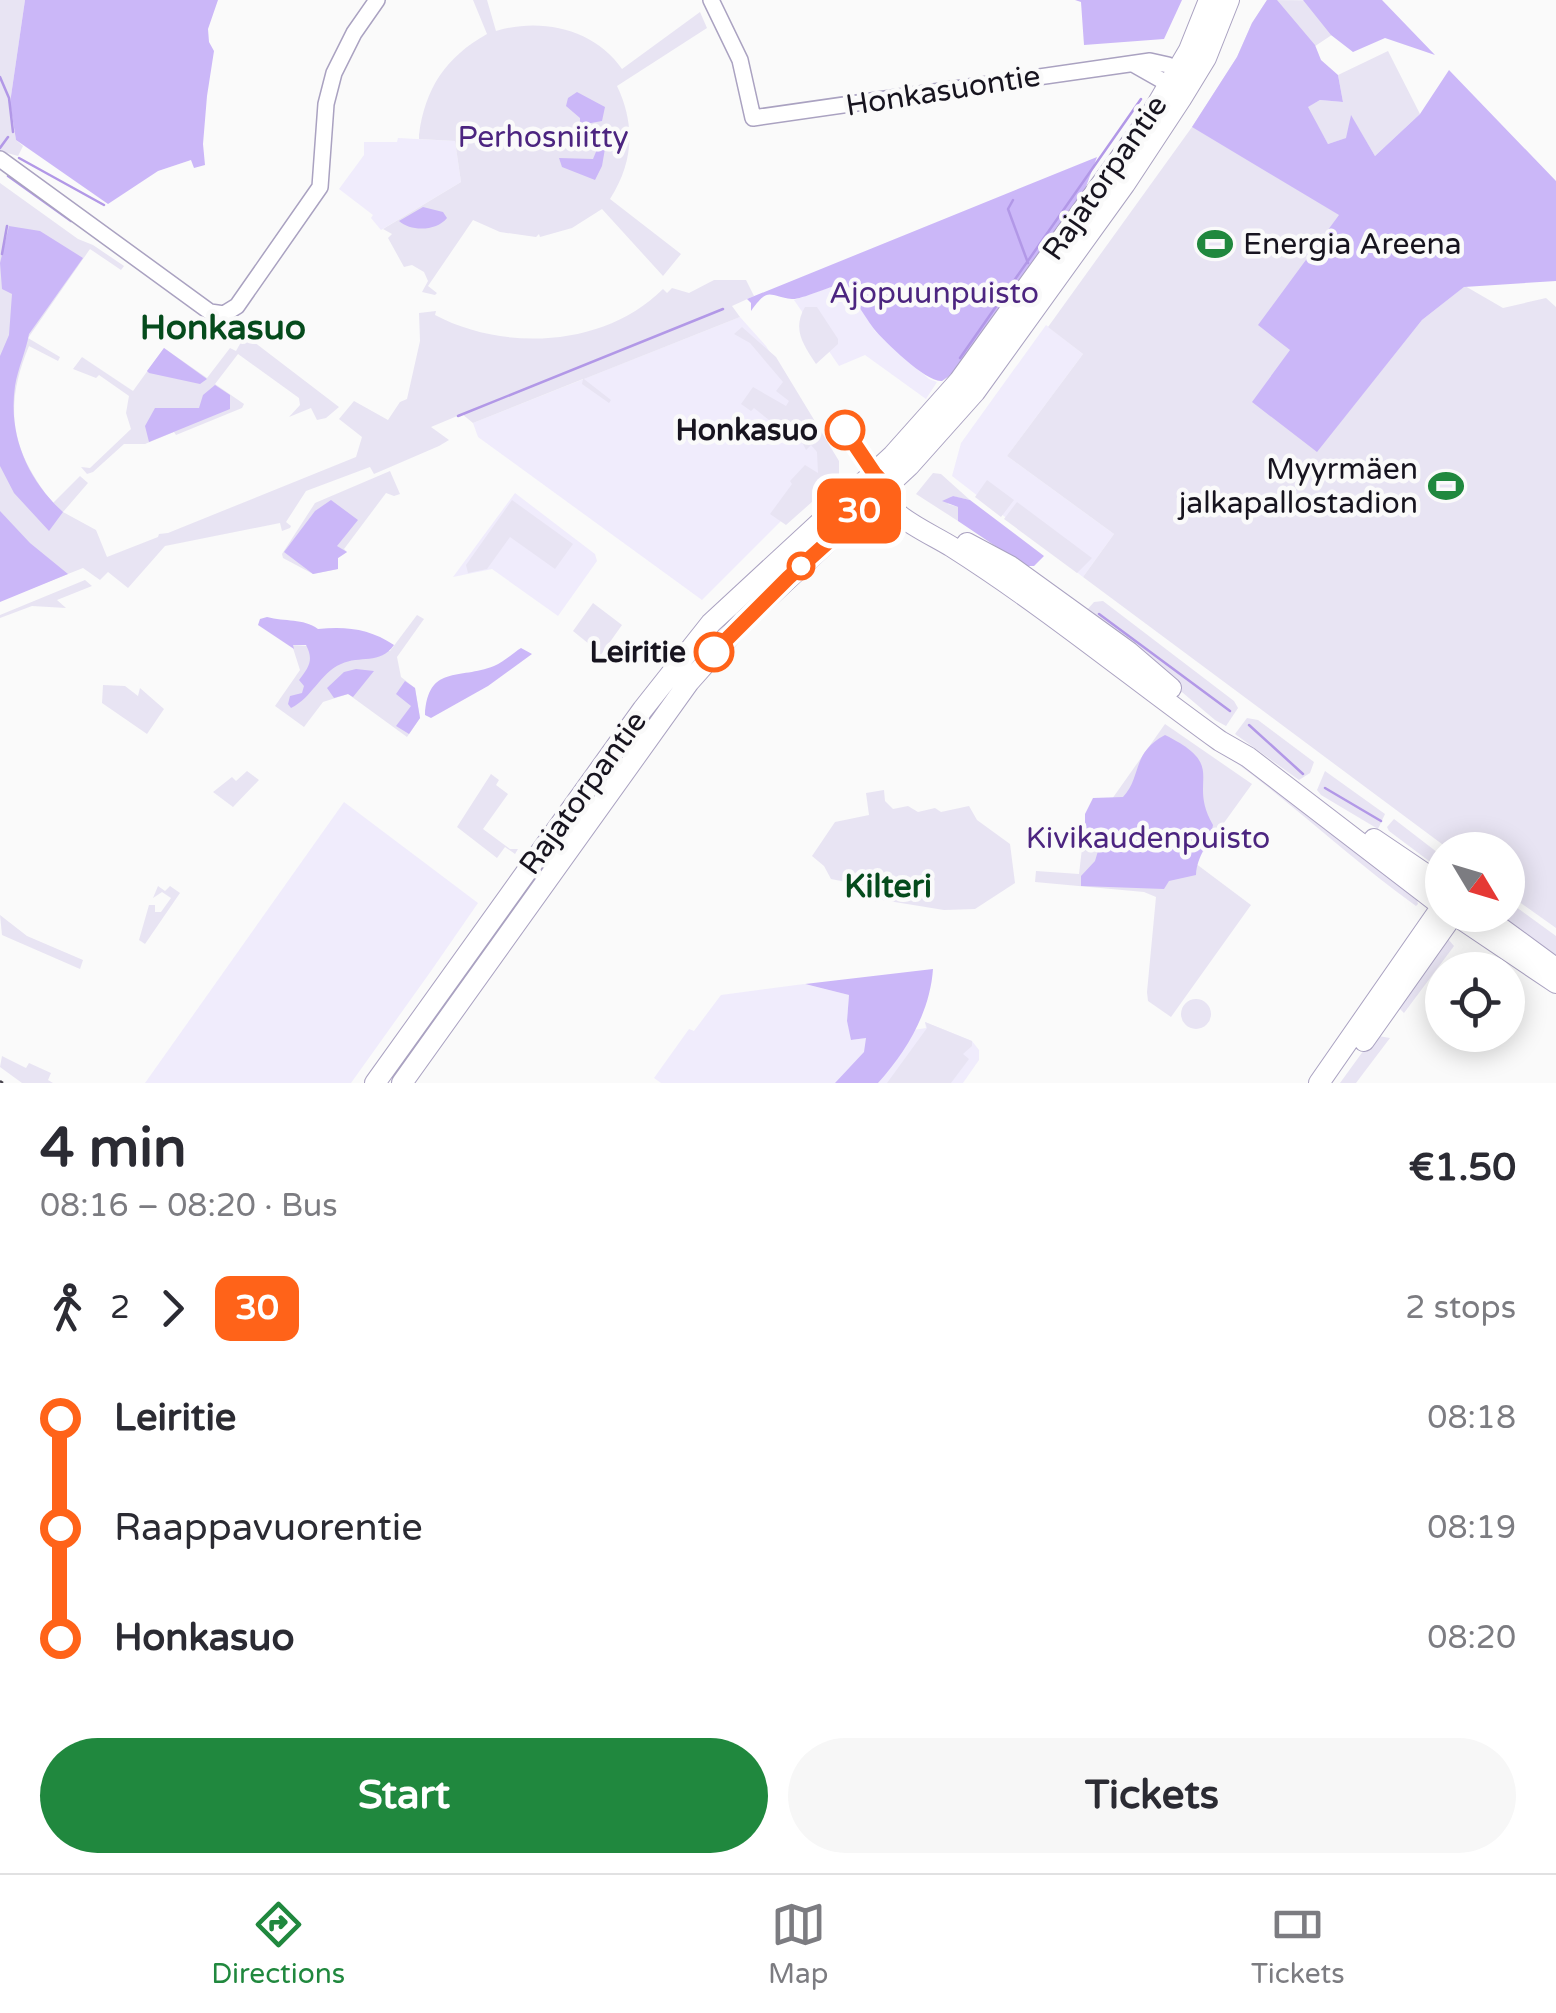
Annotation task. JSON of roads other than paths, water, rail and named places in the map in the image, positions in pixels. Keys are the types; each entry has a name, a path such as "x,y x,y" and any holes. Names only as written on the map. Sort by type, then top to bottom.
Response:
{"main road":[{"name":"Rajatorpantie","path":"1180,80 1210,0"},
{"name":"Rajatorpantie","path":"402,1083 689,682 744,620 880,485 911,437 959,382 1180,80 1229,0"},
{"name":"Rajatorpantie","path":"375,1083 643,709 711,623 766,568 880,485"},
{"path":"880,485 894,511 968,558 1211,735 1425,875"},
{"path":"1300,794 1353,840 1425,893"},
{"path":"1318,1083 1425,930"},
{"path":"1333,1083 1442,932"},
{"path":"1480,932 1556,982"},
{"path":"1506,932 1556,968"}],"street":[{"path":"0,159 211,312 224,314 237,306 320,187 326,104 334,73 354,33 377,0"},
{"name":"Honkasuontie","path":"711,0 740,60 753,118 1133,64 1158,62 1180,80"}],"waterway":[{"path":"0,77 9,98 13,132"},
{"path":"960,358 1141,99"},
{"path":"0,148 8,137"},
{"path":"19,158 104,205"},
{"path":"8,176 71,221"},
{"path":"1013,200 1008,209 1028,263"},
{"path":"2,254 7,226"},
{"path":"458,416 723,309"},
{"path":"1099,614 1230,711"},
{"path":"1249,725 1303,774"},
{"path":"1325,788 1381,821"}],"place":[{"name":"Energia Areena","path":"1215,244"},
{"name":"Honkasuo","path":"845,430"},
{"name":"Myyrmäen jalkapallostadion","path":"1446,486"},
{"name":"Leiritie","path":"714,652"}],"district":[{"name":"Honkasuo","path":"223,328"},
{"name":"Kilteri","path":"888,887"}],"park label":[{"name":"Perhosniitty","path":"543,137"},
{"name":"Ajopuunpuisto","path":"934,293"},
{"name":"Kivikaudenpuisto","path":"1148,838"}]}
